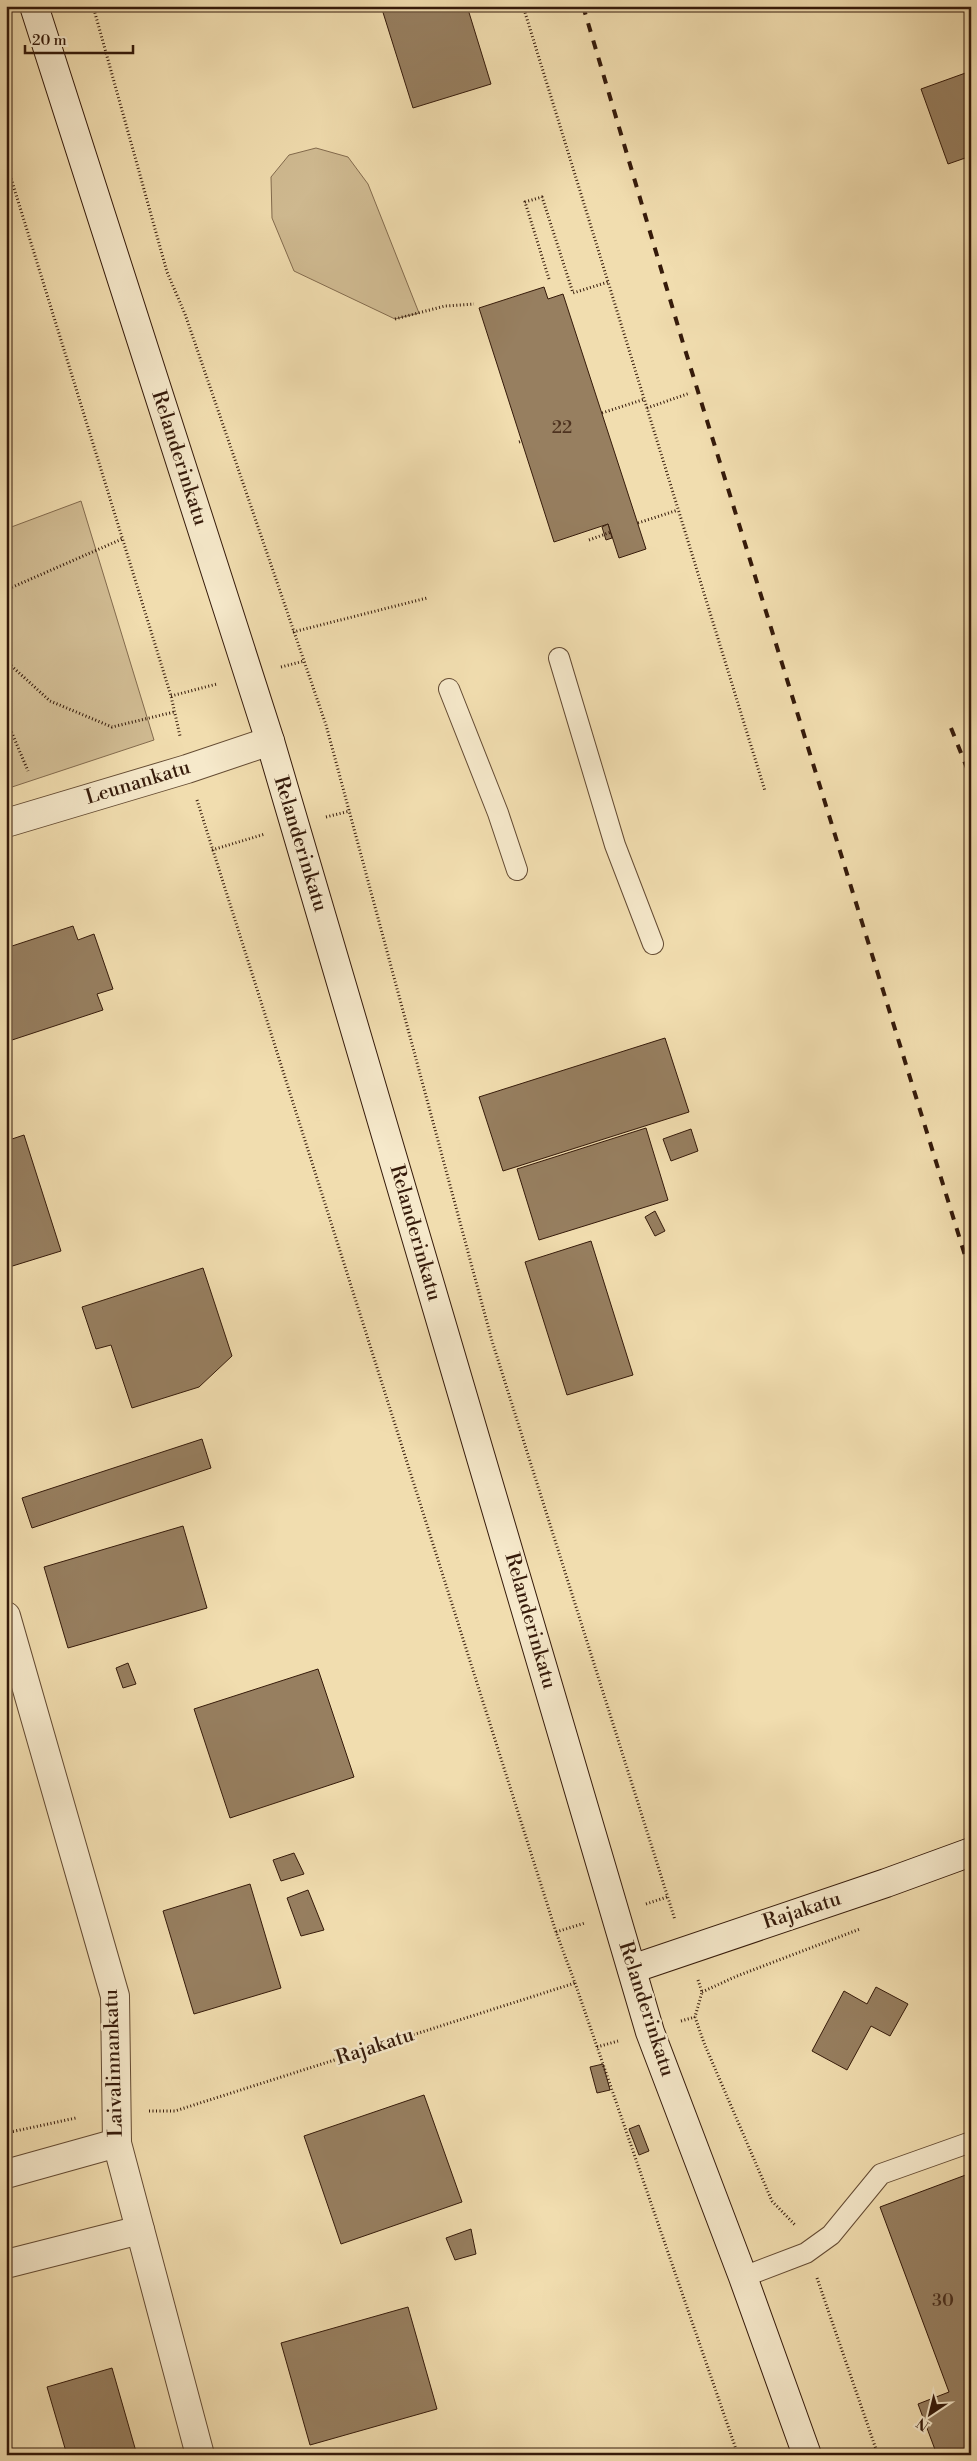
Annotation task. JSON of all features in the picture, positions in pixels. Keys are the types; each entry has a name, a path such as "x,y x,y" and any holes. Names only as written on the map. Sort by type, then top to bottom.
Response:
{"main road":[{"name":"Relanderinkatu","path":"34,6 270,741 650,2032 743,2277 807,2455"},
{"name":"Leunankatu","path":"6,823 187,769 270,741"},
{"name":"Laivalinnankatu","path":"6,1616 115,1996 117,2143 200,2455"},
{"name":"Rajakatu","path":"632,1969 886,1883 971,1852"},
{"path":"6,2174 117,2143"},
{"path":"6,2264 140,2230"}],"lane":[{"path":"559,658 615,845 652,944"},
{"path":"449,689 498,813 517,870"},
{"path":"743,2277 806,2253 832,2235 881,2174 971,2142"}],"path":[{"path":"93,6 167,272 185,314 326,725 492,1341 667,1897 556,1932"},
{"path":"523,6 765,791"},
{"path":"6,162 174,712 187,769 556,1932 738,2455"},
{"path":"549,279 525,202 542,196 573,293 608,282"},
{"path":"395,319 445,306 474,304"},
{"path":"647,408 690,393"},
{"path":"602,413 644,399"},
{"path":"638,523 678,510"},
{"path":"589,540 611,532"},
{"path":"6,595 8,589 122,539"},
{"path":"293,632 427,598"},
{"path":"6,661 50,700 112,727 174,712"},
{"path":"6,719 28,771"},
{"path":"863,1928 702,1992 695,2017 704,2043 772,2201 797,2227 816,2275 878,2455"},
{"name":"Rajakatu","path":"6,2133 116,2110 174,2111 575,1983"}],"shaded area":[{"path":"316,148 348,157 368,184 419,313 395,319 294,271 272,218 271,177 289,155"},
{"path":"81,501 154,740 6,789 6,529"}],"building":[{"path":"381,6 467,6 491,84 413,108"},
{"path":"971,71 971,156 948,164 921,89"},
{"path":"544,287 548,299 563,294 646,549 619,558 608,524 554,542 479,308"},
{"path":"608,524 612,538 606,540 602,527"},
{"path":"73,926 78,940 94,934 113,989 97,994 103,1010 6,1042 6,948"},
{"path":"665,1038 689,1112 503,1171 479,1097"},
{"path":"646,1128 668,1200 539,1240 517,1169"},
{"path":"691,1129 698,1151 671,1161 663,1139"},
{"path":"24,1135 61,1251 6,1268 6,1141"},
{"path":"655,1211 665,1231 655,1236 645,1217"},
{"path":"591,1241 633,1375 567,1395 525,1262"},
{"path":"203,1268 232,1356 199,1387 132,1408 111,1345 96,1349 82,1307"},
{"path":"202,1439 211,1468 32,1528 22,1498"},
{"path":"183,1526 207,1608 68,1648 44,1567"},
{"path":"128,1663 136,1684 123,1688 116,1668"},
{"path":"318,1669 354,1777 230,1818 194,1709"},
{"path":"294,1853 304,1874 281,1881 273,1860"},
{"path":"250,1884 281,1988 194,2014 163,1911"},
{"path":"308,1890 324,1930 301,1936 287,1898"},
{"path":"876,1987 908,2004 890,2036 871,2026 847,2070 812,2051 844,1991 867,2004"},
{"path":"603,2064 610,2090 597,2093 590,2067"},
{"path":"424,2095 462,2202 341,2244 304,2136"},
{"path":"639,2125 649,2151 639,2155 629,2129"},
{"path":"971,2173 971,2455 937,2455 918,2404 949,2392 880,2207"},
{"path":"471,2229 476,2254 455,2260 446,2238"},
{"path":"408,2307 437,2409 310,2445 281,2343"},
{"path":"112,2368 137,2455 67,2455 47,2387"}],"railway":[{"path":"583,6 683,343 971,1275"},
{"path":"951,728 971,778"}]}
